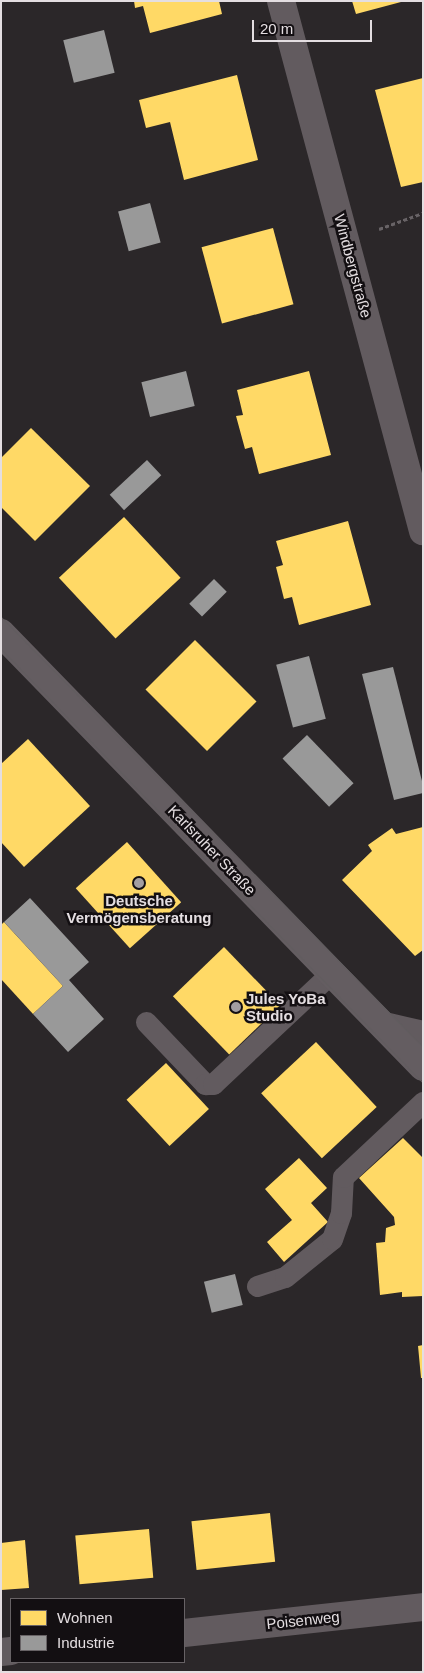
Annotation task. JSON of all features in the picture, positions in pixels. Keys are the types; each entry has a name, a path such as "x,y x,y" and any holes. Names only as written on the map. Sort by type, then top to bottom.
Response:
{"street":[{"name":"Windbergstraße","path":"282,1 423,531"},
{"name":"Karlsruher Straße","path":"1,633 423,1067"},
{"path":"384,1026 423,1035"},
{"name":"Poisenweg","path":"185,1633 423,1607"}],"lane":[{"path":"146,1022 205,1084 213,1084 331,973"},
{"path":"257,1286 285,1277 332,1239 341,1213 343,1178 423,1102"}],"path":[{"path":"346,240 423,213"}],"building: Wohnen":[{"path":"134,1 219,1 222,14 150,33 143,6 135,8"},
{"path":"352,1 401,1 401,2 356,14"},
{"path":"237,75 258,160 184,180 170,122 146,128 139,100"},
{"path":"423,78 423,182 401,187 375,90"},
{"path":"273,228 293,304 222,323 202,247"},
{"path":"309,371 331,455 259,474 252,447 245,449 236,416 243,415 237,390"},
{"path":"31,428 90,486 35,541 1,507 1,458"},
{"path":"124,517 181,578 116,638 59,578"},
{"path":"348,521 371,605 299,625 292,597 284,599 276,567 283,565 276,541"},
{"path":"195,640 257,702 207,751 146,689"},
{"path":"28,739 90,806 24,867 1,842 1,764"},
{"path":"423,827 423,950 415,956 342,880 372,851 368,845 392,828 396,834"},
{"path":"127,842 181,902 130,948 76,888"},
{"path":"4,922 63,986 33,1014 1,979 1,925"},
{"path":"224,947 280,1005 229,1055 173,996"},
{"path":"316,1042 377,1107 322,1158 261,1093"},
{"path":"166,1063 209,1109 169,1146 127,1100"},
{"path":"403,1138 423,1158 423,1296 402,1297 402,1292 380,1295 376,1243 385,1242 386,1228 395,1225 394,1217 359,1178"},
{"path":"299,1158 327,1188 311,1203 328,1222 284,1262 267,1242 292,1220 265,1189"},
{"path":"423,1345 423,1378 421,1378 418,1346"},
{"path":"270,1513 275,1562 197,1570 191,1521"},
{"path":"149,1529 153,1578 80,1584 75,1535"},
{"path":"25,1540 29,1588 1,1590 1,1543"}],"building: Industrie":[{"path":"104,30 115,73 74,83 63,40"},
{"path":"150,203 161,243 129,251 118,212"},
{"path":"186,371 195,406 150,417 141,382"},
{"path":"147,460 161,475 124,510 110,495"},
{"path":"214,579 227,592 202,616 189,604"},
{"path":"309,656 326,719 293,728 276,665"},
{"path":"393,667 423,785 423,793 394,800 362,674"},
{"path":"307,735 354,783 329,807 283,759"},
{"path":"30,898 89,962 69,980 104,1019 68,1052 33,1014 63,986 4,922"},
{"path":"235,1274 243,1305 212,1313 204,1282"}],"tram line":[{"path":"1,617 423,1047"},
{"path":"1,649 423,1083"}],"place":[{"name":"Deutsche Vermögensberatung","path":"139,883"},
{"name":"Jules YoBa Studio","path":"236,1007"}]}
